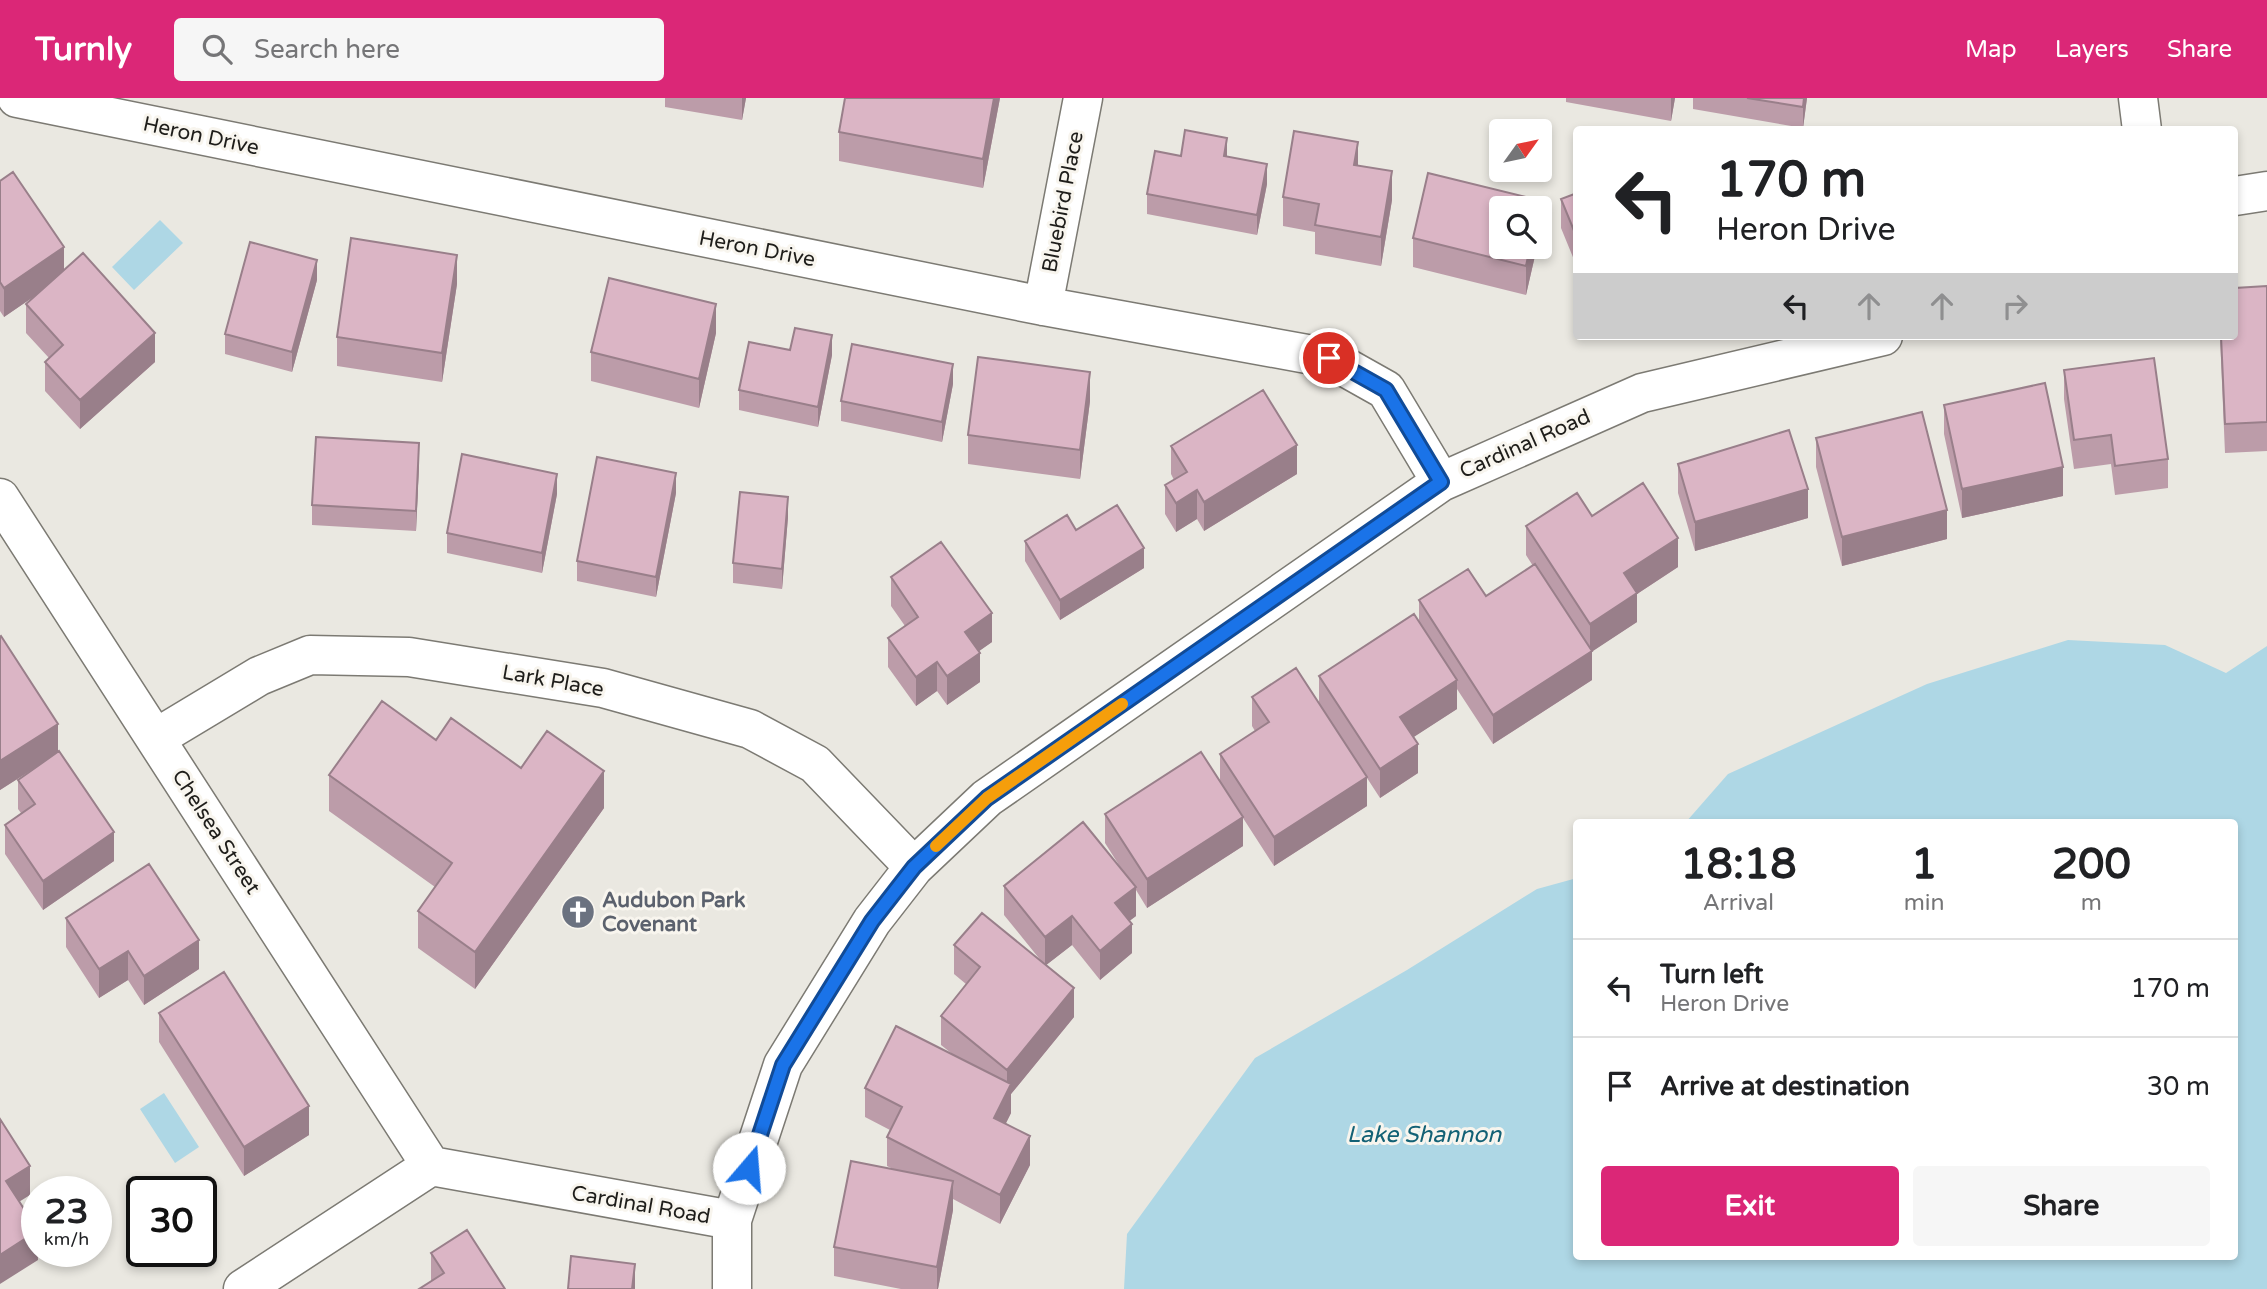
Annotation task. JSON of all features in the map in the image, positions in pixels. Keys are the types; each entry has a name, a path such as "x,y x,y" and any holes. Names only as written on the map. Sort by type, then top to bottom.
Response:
{"street":[{"name":"Heron Drive","path":"17,98 1042,306 1329,358 1386,390 1441,482"},
{"name":"Bluebird Place","path":"1042,306 1083,98"},
{"path":"2238,196 2267,191"},
{"name":"Cardinal Road","path":"431,1166 732,1220 783,1065 872,921 914,867 987,798 1441,482 1642,393 1866,340"},
{"name":"Chelsea Street","path":"0,498 431,1166"},
{"name":"Lark Place","path":"156,738 259,676 310,655 409,657 603,688 750,729 815,764 914,867"},
{"path":"243,1289 431,1166"},
{"path":"732,1220 732,1289"}],"water":[{"path":"160,220 183,243 134,290 112,267"},
{"name":"Lake Shannon","path":"2068,640 2165,645 2226,673 2267,646 2267,1289 1124,1289 1127,1234 1255,1058 1407,970 1537,889 1573,879 1573,1260 2238,1260 2238,819 1689,819 1728,774 1927,684"},
{"path":"164,1093 199,1147 175,1163 140,1109"}],"building":[{"path":"845,98 994,98 983,159 839,132"},
{"path":"1747,98 1804,98 1803,107"},
{"path":"1185,130 1227,138 1224,156 1267,164 1257,215 1147,194 1155,151 1181,156"},
{"path":"1294,131 1358,142 1354,165 1392,171 1381,237 1315,225 1319,204 1283,197"},
{"path":"13,172 64,247 4,288 0,282 0,181"},
{"path":"1428,173 1522,196 1489,196 1489,257 1413,238"},
{"path":"1573,194 1573,228 1561,199"},
{"path":"351,238 457,255 442,353 337,337"},
{"path":"250,242 317,260 292,352 225,334"},
{"path":"83,253 155,333 80,400 45,362 63,345 26,304"},
{"path":"1498,259 1527,259 1526,266"},
{"path":"609,278 716,304 699,379 591,352"},
{"path":"2267,286 2267,422 2225,424 2221,340 2238,340 2238,288"},
{"path":"795,328 832,335 818,407 739,390 749,342 790,350"},
{"path":"852,344 953,364 942,422 841,401"},
{"path":"978,357 1090,372 1080,450 968,435"},
{"path":"2154,358 2168,459 2115,466 2111,435 2074,440 2064,370"},
{"path":"2045,383 2063,467 1962,489 1944,405"},
{"path":"1263,390 1297,445 1204,502 1197,490 1176,503 1165,485 1187,472 1171,446"},
{"path":"1922,412 1947,510 1842,537 1816,438"},
{"path":"1789,430 1808,489 1695,522 1678,464"},
{"path":"316,437 419,443 416,511 312,505"},
{"path":"462,454 557,474 542,553 447,533"},
{"path":"597,457 676,473 656,577 577,561"},
{"path":"1643,483 1678,538 1624,573 1637,593 1590,624 1526,526 1577,493 1592,516"},
{"path":"740,492 788,497 782,569 733,563"},
{"path":"1117,505 1144,548 1060,600 1025,541 1067,515 1076,530"},
{"path":"941,542 992,613 965,632 980,653 947,676 937,662 916,677 888,638 918,617 891,577"},
{"path":"1535,564 1592,651 1493,715 1419,600 1468,569 1486,596"},
{"path":"1414,614 1457,680 1400,717 1418,744 1380,769 1319,676"},
{"path":"0,637 58,724 0,761"},
{"path":"1296,668 1367,777 1274,837 1220,754 1269,722 1252,697"},
{"path":"382,701 436,740 451,718 521,768 547,731 604,771 475,952 418,911 452,863 329,775"},
{"path":"59,751 114,832 43,881 5,825 35,804 18,780"},
{"path":"1201,752 1243,817 1147,879 1105,814"},
{"path":"1083,822 1136,887 1115,903 1132,924 1100,951 1072,916 1045,937 1004,886"},
{"path":"149,864 199,940 144,976 128,951 99,969 66,918"},
{"path":"982,913 1074,988 1007,1070 941,1016 980,967 954,945"},
{"path":"224,972 309,1106 244,1147 159,1013"},
{"path":"896,1026 1011,1084 994,1118 1030,1136 1000,1195 887,1137 902,1107 865,1088"},
{"path":"0,1119 30,1166 6,1181 21,1204 21,1241 0,1255"},
{"path":"851,1161 953,1181 937,1267 834,1247"},
{"path":"467,1230 505,1289 419,1289 444,1273 431,1253"},
{"path":"571,1256 635,1264 632,1289 568,1289"}],"slow traffic":[{"path":"936,846 987,798 1122,704"}],"place":[{"name":"Audubon Park Covenant","path":"578,912"}],"route":[{"path":"749,1168 783,1065 872,921 914,867 987,798 1441,482 1386,390 1329,358"}]}
